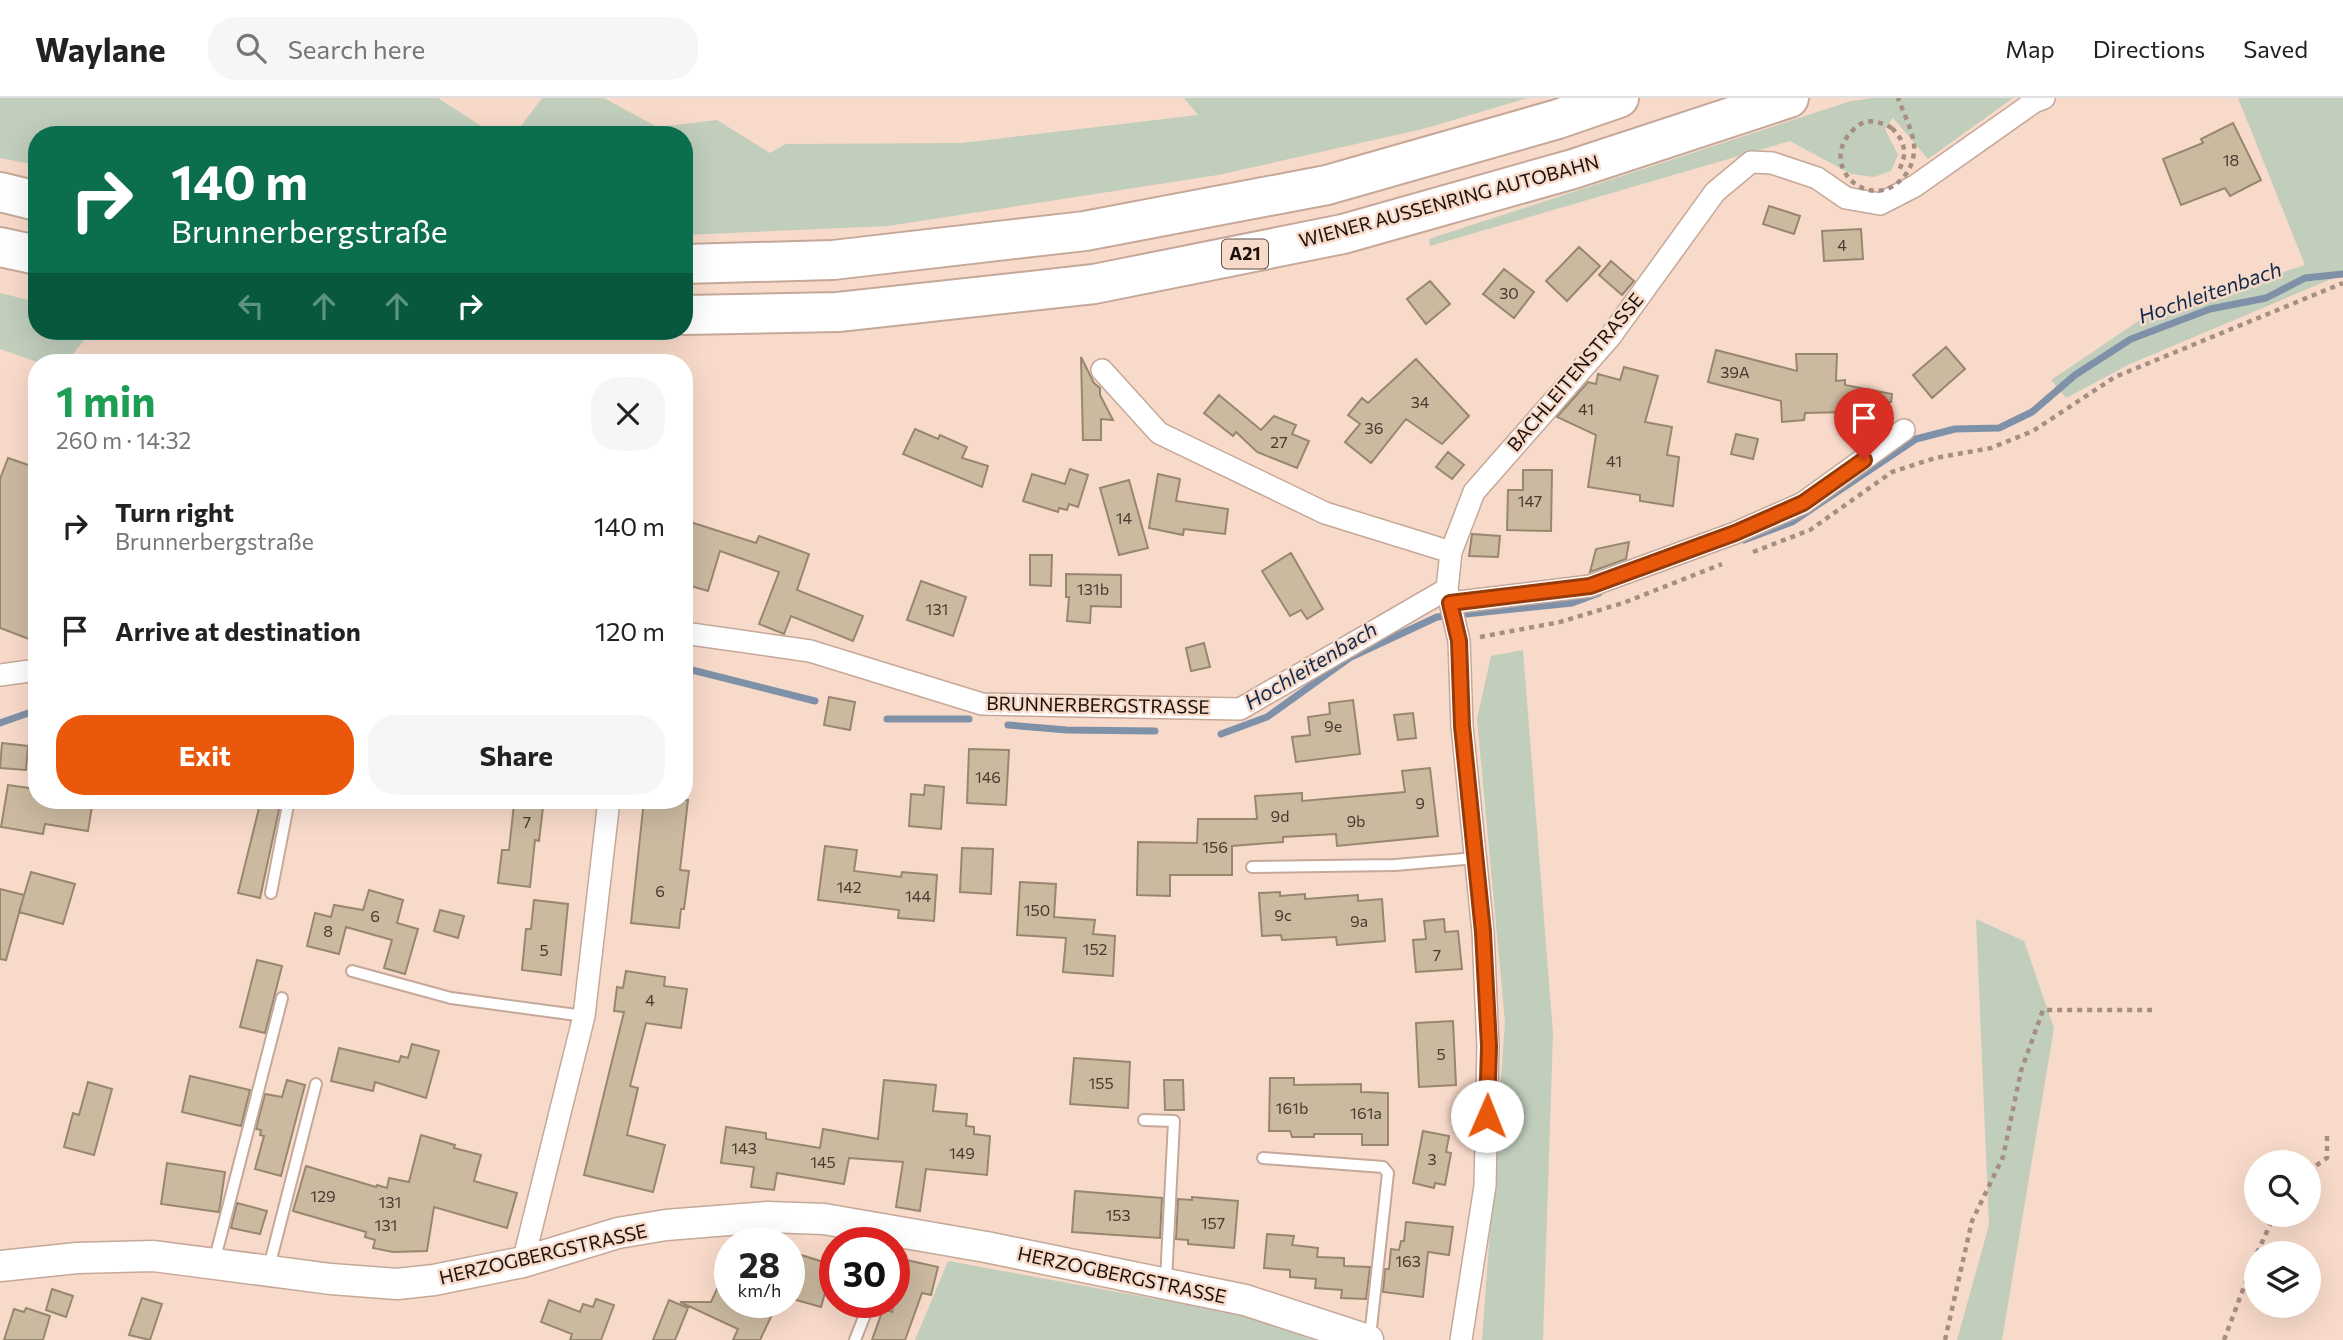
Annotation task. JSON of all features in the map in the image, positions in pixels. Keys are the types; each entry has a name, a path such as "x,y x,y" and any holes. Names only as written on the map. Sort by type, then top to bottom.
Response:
{"highway":[{"path":"693,264 833,260 1085,231 1327,185 1558,119 1619,98"},
{"name":"WIENER AUSSENRING AUTOBAHN","path":"693,315 838,312 1094,284 1343,234 1573,169 1789,98"},
{"path":"0,192 28,199"},
{"path":"0,247 28,254"}],"main road":[{"name":"HERZOGBERGSTRASSE","path":"0,1266 121,1256 154,1256 331,1279 397,1284 434,1280 523,1262 618,1233 712,1221 767,1217 824,1219 856,1227"},
{"name":"HERZOGBERGSTRASSE","path":"910,1239 1245,1300 1369,1340"}],"street":[{"path":"1817,178 1846,198 1880,204 1915,186 2034,102 2044,98"},
{"name":"BACHLEITENSTRASSE","path":"1461,1340 1485,1186 1489,1046 1483,932 1462,726 1459,641 1449,601 1451,552 1474,492 1610,337 1715,192 1751,162 1772,163 1817,178"},
{"path":"1102,370 1159,433 1325,513 1451,552"},
{"name":"BRUNNERBERGSTRASSE","path":"693,634 810,652 982,704 1240,709 1449,601 1590,586 1735,533 1803,503 1904,430"},
{"path":"0,676 28,671"},
{"path":"523,1262 584,1016 608,809"}],"lane":[{"path":"271,893 287,809"},
{"path":"1252,867 1395,865 1476,858"},
{"path":"352,971 450,998 584,1016"},
{"path":"214,1262 282,998"},
{"path":"268,1270 316,1084"},
{"path":"1144,1120 1174,1121 1166,1284"},
{"path":"1263,1158 1383,1167 1388,1173 1369,1340"},
{"path":"855,1340 864,1318"}],"path":[{"path":"1896,175 1906,157 1902,139 1892,128 1876,120 1860,122 1846,136 1839,156 1843,172 1858,187 1877,192 1898,184 1912,166 1914,144 1898,98"},
{"path":"1817,178 1830,175 1867,180"},
{"path":"2033,431 2115,377 2343,283"},
{"path":"1945,1340 1972,1221 2003,1157 2021,1071 2043,1010 2152,1010"},
{"path":"2321,1162 2326,1158 2327,1132"},
{"path":"2224,1340 2244,1286"}],"green space":[{"path":"0,98 438,98 481,126 28,126 28,163 0,158"},
{"path":"542,98 604,98 655,126 521,126"},
{"path":"1184,98 1528,98 1423,129 1218,175 888,226 693,235 693,126 666,126 717,120 770,153 786,144 962,143 1198,115"},
{"path":"1873,98 2013,98 1928,159 1893,118 1885,129 1898,155 1891,171 1874,177 1851,174 1790,141 1430,246 1429,239 1851,101"},
{"path":"2238,98 2343,98 2343,274 2130,364 2066,398 2051,380 2146,316 2305,265"},
{"path":"0,293 28,300 28,340 84,340 73,354 28,354 28,359 0,349"},
{"path":"1523,650 1553,1034 1543,1340 1482,1340 1505,1022 1477,719 1491,656"},
{"path":"1976,919 2024,941 2054,1028 2002,1340 1957,1340 1989,1225"},
{"path":"948,1261 1244,1315 1314,1340 915,1340"}],"building":[{"path":"2233,123 2261,180 2230,196 2225,188 2181,205 2163,159 2203,143 2201,139"},
{"path":"1769,206 1800,216 1794,234 1763,224"},
{"path":"1861,229 1863,259 1824,261 1822,231"},
{"path":"1579,247 1600,266 1567,301 1546,281"},
{"path":"1611,261 1634,281 1622,295 1599,275"},
{"path":"1504,269 1534,292 1514,318 1483,294"},
{"path":"1430,281 1450,304 1426,324 1407,299"},
{"path":"1946,347 1965,369 1932,398 1913,375"},
{"path":"1716,350 1797,371 1796,354 1837,354 1836,381 1845,380 1845,385 1892,394 1891,402 1846,404 1846,412 1805,413 1804,420 1782,422 1781,401 1708,382"},
{"path":"1081,357 1094,383 1100,388 1100,395 1113,420 1101,419 1101,440 1083,440"},
{"path":"1416,359 1469,416 1442,444 1406,419 1371,463 1345,442 1360,424 1348,415 1362,398 1368,403"},
{"path":"1624,367 1658,376 1645,422 1672,427 1667,455 1679,457 1673,506 1640,501 1640,495 1588,487 1596,435 1557,417 1588,382 1596,384 1598,374 1620,380"},
{"path":"1219,395 1261,430 1274,416 1296,425 1292,434 1309,441 1297,468 1257,452 1236,432 1233,436 1204,413"},
{"path":"915,429 938,439 940,435 967,447 962,458 988,466 982,487 903,454"},
{"path":"1736,434 1758,439 1753,459 1731,454"},
{"path":"1448,452 1464,465 1452,479 1436,467"},
{"path":"8,458 28,465 28,639 0,628 0,479"},
{"path":"1070,469 1088,475 1078,507 1069,504 1067,510 1059,508 1058,512 1023,501 1032,474 1065,484"},
{"path":"1523,470 1552,470 1551,531 1507,530 1508,490 1523,490"},
{"path":"1158,474 1180,479 1176,501 1228,509 1225,534 1184,529 1183,535 1149,528"},
{"path":"1129,480 1148,548 1119,555 1100,488"},
{"path":"693,523 756,543 759,536 809,554 797,590 863,616 853,641 791,616 784,634 759,624 779,572 720,551 708,591 693,587"},
{"path":"1472,534 1500,536 1498,557 1469,556"},
{"path":"1629,542 1626,559 1590,572 1596,549"},
{"path":"1291,553 1323,609 1307,619 1301,610 1290,616 1262,571"},
{"path":"1030,555 1052,555 1051,586 1030,585"},
{"path":"1066,574 1121,575 1121,607 1091,606 1090,623 1067,621 1069,597 1066,597"},
{"path":"921,581 966,597 953,636 907,620"},
{"path":"1204,643 1210,667 1191,671 1186,648"},
{"path":"829,697 855,702 850,730 824,725"},
{"path":"1353,700 1360,754 1296,762 1292,737 1310,735 1308,717 1330,714 1329,703"},
{"path":"1413,713 1416,738 1398,740 1394,715"},
{"path":"2,743 28,746 26,770 0,768"},
{"path":"969,749 1009,750 1006,805 967,803"},
{"path":"1430,768 1438,836 1337,846 1336,834 1283,837 1283,842 1232,846 1232,875 1170,875 1170,896 1137,895 1138,842 1197,843 1198,819 1257,819 1255,796 1302,793 1302,801 1405,792 1402,771"},
{"path":"8,785 28,788 28,809 92,809 88,831 45,824 43,834 1,827"},
{"path":"925,785 944,787 941,829 909,826 911,794 924,795"},
{"path":"259,809 279,809 260,898 238,893"},
{"path":"513,809 543,809 539,841 535,840 530,887 498,883 502,850 509,850"},
{"path":"643,809 687,809 680,870 689,871 679,928 631,923"},
{"path":"825,846 857,850 854,871 901,877 902,872 937,875 934,921 898,918 899,910 818,900"},
{"path":"962,848 993,849 991,894 960,892"},
{"path":"31,872 75,884 63,924 19,912"},
{"path":"1020,882 1056,884 1054,917 1095,920 1093,934 1115,936 1113,976 1063,972 1066,938 1017,935"},
{"path":"0,889 24,895 6,960 0,959"},
{"path":"369,890 403,900 397,923 418,929 405,974 384,968 392,940 346,927 339,954 307,946 315,913 331,917 334,905 363,910"},
{"path":"1280,892 1280,896 1305,894 1305,899 1358,895 1358,901 1382,899 1385,941 1337,945 1336,937 1282,940 1281,935 1262,936 1259,893"},
{"path":"534,900 568,904 561,975 522,970 526,929 531,929"},
{"path":"440,910 464,916 458,938 434,931"},
{"path":"1444,919 1445,932 1458,931 1462,969 1416,972 1413,940 1426,939 1424,921"},
{"path":"257,960 282,966 265,1033 240,1027"},
{"path":"626,971 665,977 664,986 687,989 681,1028 646,1023 630,1086 638,1088 627,1135 665,1145 653,1192 584,1175 624,1012 614,1011 617,987 623,988"},
{"path":"1453,1021 1456,1085 1419,1087 1416,1023"},
{"path":"412,1044 439,1051 426,1098 375,1082 373,1091 331,1081 339,1048 399,1062 401,1056 408,1058"},
{"path":"1074,1058 1130,1062 1128,1108 1070,1104"},
{"path":"190,1076 250,1090 241,1126 182,1112"},
{"path":"1270,1078 1294,1078 1294,1085 1361,1084 1361,1092 1388,1093 1388,1145 1362,1145 1362,1134 1292,1137 1290,1131 1269,1131"},
{"path":"287,1080 305,1085 281,1176 255,1169 264,1136 260,1135 261,1130 256,1129 265,1094 282,1097"},
{"path":"884,1080 936,1085 933,1111 967,1114 966,1126 974,1127 974,1134 990,1136 987,1175 926,1169 920,1211 896,1207 903,1162 849,1158 844,1184 777,1173 774,1190 751,1187 754,1167 721,1163 726,1127 766,1133 766,1139 820,1148 823,1129 878,1139"},
{"path":"1164,1080 1183,1080 1184,1110 1165,1110"},
{"path":"88,1082 112,1089 94,1155 64,1147 73,1113 79,1115"},
{"path":"1423,1131 1449,1136 1446,1152 1451,1153 1445,1185 1435,1183 1434,1188 1413,1183"},
{"path":"421,1135 481,1155 474,1181 517,1193 507,1228 434,1207 427,1251 393,1252 373,1248 375,1240 365,1237 366,1232 293,1211 306,1166 376,1187 387,1188 389,1178 409,1182"},
{"path":"167,1163 225,1172 219,1212 161,1204"},
{"path":"1075,1191 1162,1198 1160,1238 1072,1232"},
{"path":"1192,1197 1238,1201 1234,1248 1188,1244 1188,1240 1176,1239 1178,1199 1192,1200"},
{"path":"237,1203 267,1211 260,1234 231,1228"},
{"path":"1406,1222 1453,1227 1449,1255 1428,1252 1423,1297 1383,1292 1385,1269 1389,1269 1391,1249 1399,1250 1401,1241 1404,1241"},
{"path":"1267,1234 1294,1236 1292,1245 1318,1248 1317,1257 1344,1258 1344,1266 1370,1267 1366,1299 1341,1298 1342,1290 1315,1288 1316,1279 1290,1277 1290,1270 1264,1268"},
{"path":"805,1256 819,1261 819,1306 805,1302"},
{"path":"910,1261 938,1267 931,1295 922,1293 905,1340 872,1340 880,1318 910,1318"},
{"path":"52,1289 73,1296 66,1317 46,1310"},
{"path":"714,1296 714,1318 680,1302 711,1302"},
{"path":"142,1298 162,1304 150,1340 129,1335"},
{"path":"596,1299 614,1305 601,1340 570,1340 572,1334 541,1322 549,1300 580,1312 583,1304 593,1307"},
{"path":"669,1300 688,1308 675,1340 653,1340"},
{"path":"26,1308 50,1316 43,1340 4,1340 14,1309 24,1312"},
{"path":"714,1318 770,1318 760,1340 733,1340 738,1329"}],"waterway":[{"name":"Hochleitenbach","path":"1744,540 1792,522 1916,439 1955,429 1999,428 2032,412 2075,375 2131,339 2210,309 2266,298 2305,278 2343,274"},
{"name":"Hochleitenbach","path":"1221,734 1267,717 1351,657 1437,617 1572,603 1599,593"},
{"name":"Hochleitenbach","path":"693,670 815,701"},
{"name":"Hochleitenbach","path":"0,723 28,713"},
{"name":"Hochleitenbach","path":"887,719 969,719"},
{"name":"Hochleitenbach","path":"1008,725 1067,730 1155,731"}],"route":[{"path":"1487,1116 1489,1046 1483,932 1462,726 1459,641 1450,603 1590,586 1735,533 1803,503 1864,460"}]}
